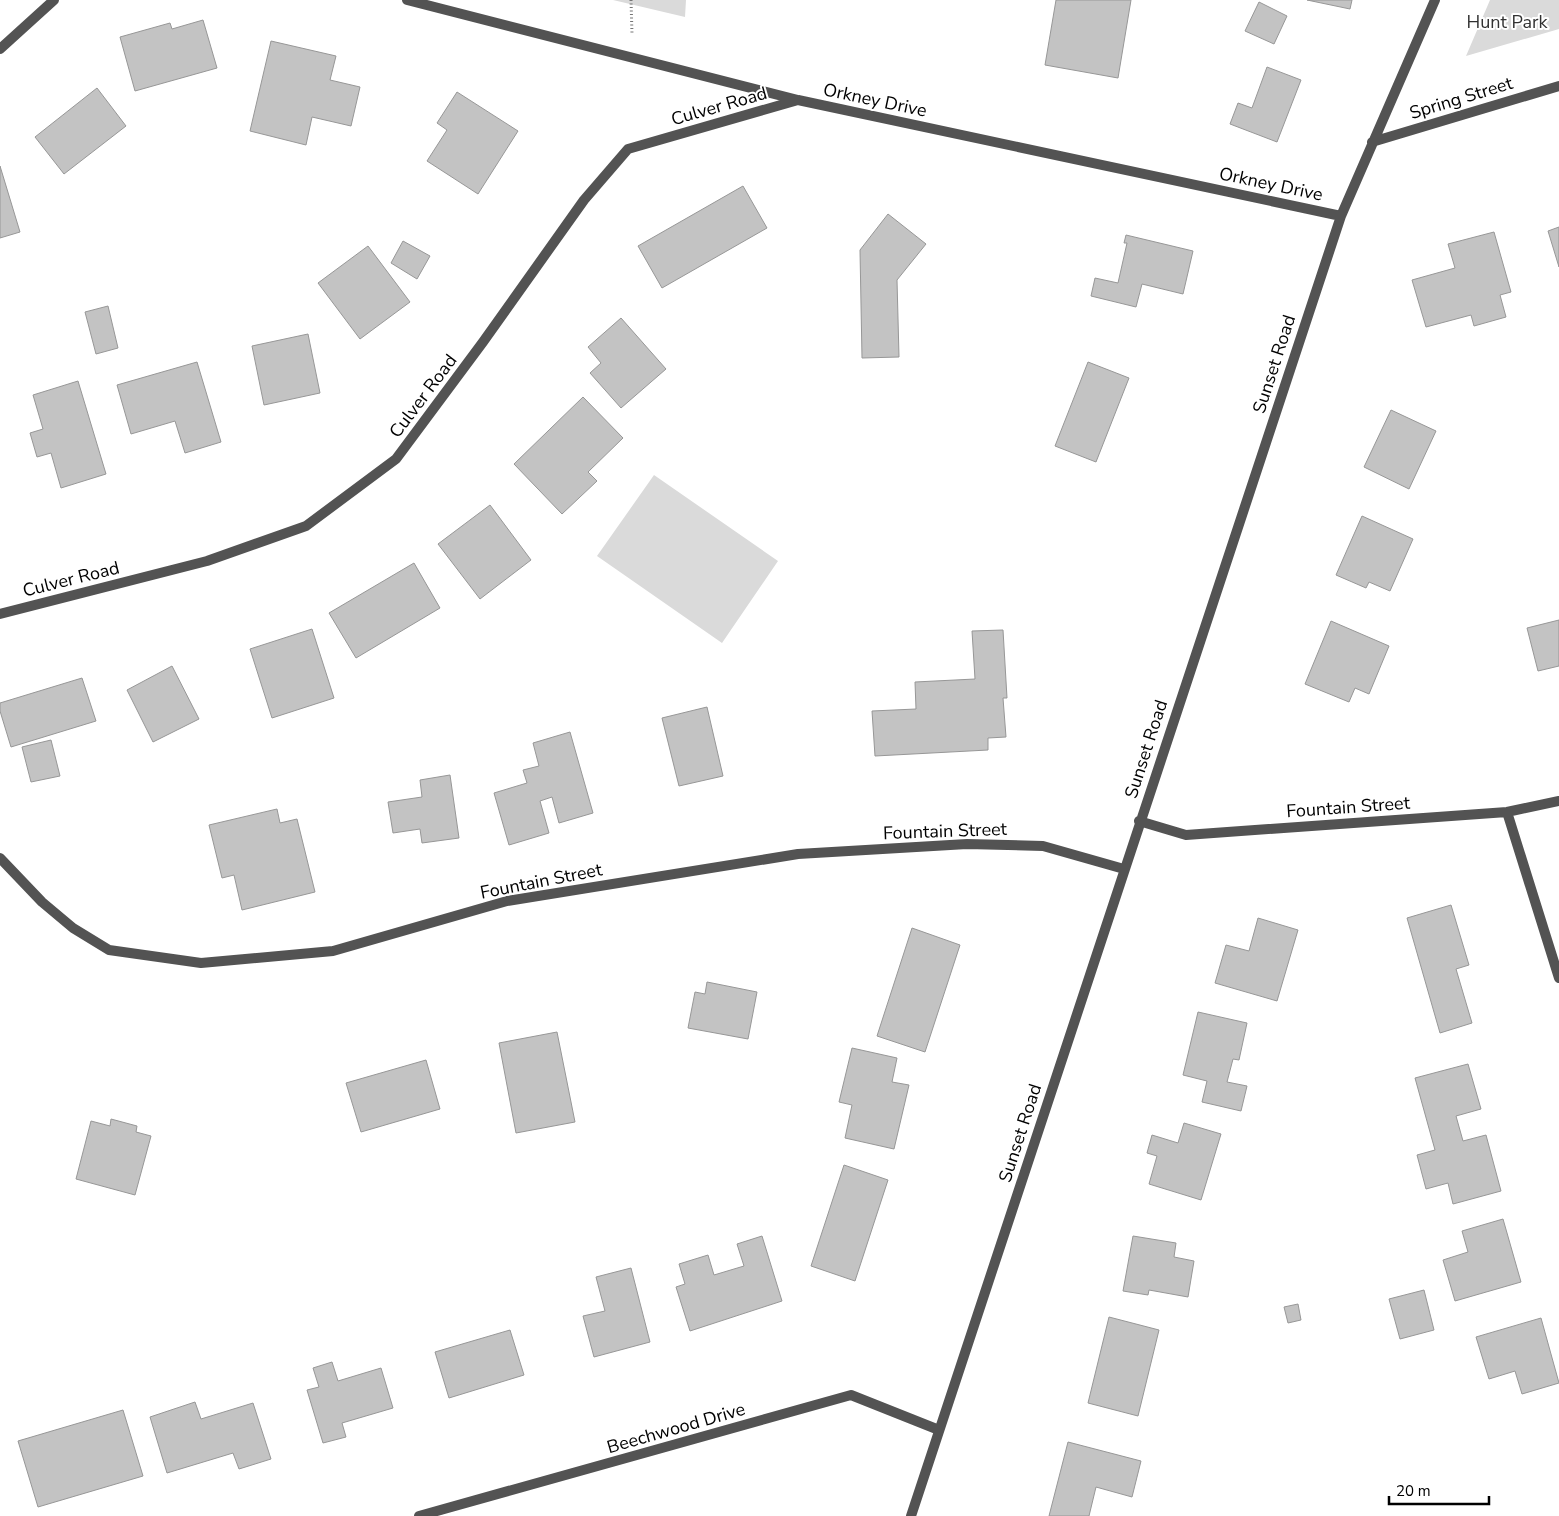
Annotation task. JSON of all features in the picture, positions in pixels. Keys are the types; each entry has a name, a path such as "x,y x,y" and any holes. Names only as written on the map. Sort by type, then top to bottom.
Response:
{"street":[{"path":"0,49 54,0"},
{"name":"Orkney Drive","path":"406,0 798,100 1341,216"},
{"name":"Sunset Road","path":"912,1516 1341,216 1435,0"},
{"name":"Spring Street","path":"1372,142 1559,86"},
{"name":"Culver Road","path":"0,614 207,560 306,526 396,459 483,342 584,200 628,149 798,100"},
{"name":"Fountain Street","path":"1140,821 1186,835 1507,812 1559,801"},
{"path":"1507,812 1559,978"},
{"name":"Fountain Street","path":"0,858 48,907 73,928 109,950 201,963 334,951 507,901 798,854 967,844 1043,846 1124,869"},
{"name":"Beechwood Drive","path":"419,1516 851,1395 939,1430"}],"path":[{"path":"631,0 632,58"}],"green space":[{"path":"613,0 686,0 685,17"},
{"name":"Hunt Park","path":"1490,0 1559,0 1559,29 1466,56"},
{"path":"654,475 778,561 722,643 597,556"}],"building":[{"path":"1056,0 1131,0 1118,78 1045,65"},
{"path":"1307,0 1352,0 1350,9"},
{"path":"1259,2 1287,16 1274,44 1245,31"},
{"path":"203,20 217,68 135,91 120,37 170,23 172,29"},
{"path":"271,41 336,56 330,80 360,87 351,126 312,117 306,145 250,131"},
{"path":"1267,67 1301,80 1277,142 1230,124 1238,103 1252,108"},
{"path":"97,88 126,126 64,174 35,137"},
{"path":"457,92 518,131 478,194 427,161 447,130 437,123"},
{"path":"0,166 20,232 0,238"},
{"path":"743,186 767,228 662,288 638,246"},
{"path":"888,214 926,244 897,280 899,357 862,358 860,250"},
{"path":"1559,227 1559,267 1548,231"},
{"path":"1494,232 1511,292 1500,295 1506,317 1474,326 1471,315 1426,327 1412,280 1455,268 1448,244"},
{"path":"1126,235 1193,251 1183,294 1142,284 1136,307 1091,296 1095,278 1118,283 1127,243 1124,243"},
{"path":"403,241 430,256 417,279 391,263"},
{"path":"368,246 410,302 360,339 318,283"},
{"path":"108,306 118,348 96,354 85,312"},
{"path":"621,318 666,369 621,408 590,373 601,363 588,347"},
{"path":"308,334 320,393 264,405 252,346"},
{"path":"197,362 221,442 185,453 175,421 131,434 117,385"},
{"path":"1088,362 1129,378 1096,462 1055,446"},
{"path":"78,381 106,474 61,488 51,453 37,457 30,433 43,429 33,395"},
{"path":"583,397 623,438 588,472 597,481 562,514 514,464"},
{"path":"1391,410 1436,431 1409,489 1364,467"},
{"path":"490,505 531,560 480,599 438,544"},
{"path":"1362,516 1413,539 1390,591 1369,582 1366,588 1336,575"},
{"path":"414,563 440,608 356,658 329,613"},
{"path":"1559,620 1559,666 1538,671 1527,628"},
{"path":"1331,621 1389,646 1369,694 1355,688 1349,702 1305,684"},
{"path":"312,629 334,698 272,718 250,649"},
{"path":"1003,630 1007,698 1003,698 1006,737 988,738 988,750 875,756 872,711 916,709 915,682 975,679 972,631"},
{"path":"172,666 199,719 153,742 127,690"},
{"path":"82,678 96,721 11,747 0,711 0,703"},
{"path":"707,707 723,776 679,786 662,718"},
{"path":"570,732 593,813 559,823 552,797 540,801 549,833 509,845 494,793 527,783 523,770 539,766 533,743"},
{"path":"51,740 60,776 31,782 22,747"},
{"path":"450,775 459,838 422,843 420,829 393,833 388,802 422,797 420,780"},
{"path":"277,809 280,823 297,819 315,892 242,910 234,875 222,878 209,825"},
{"path":"1451,905 1469,965 1456,969 1472,1023 1440,1033 1407,918"},
{"path":"1258,918 1298,930 1277,1001 1215,983 1226,945 1249,951"},
{"path":"912,928 960,945 925,1052 877,1036"},
{"path":"707,982 757,992 748,1039 688,1028 695,992 705,994"},
{"path":"1198,1012 1247,1023 1239,1060 1233,1059 1227,1082 1247,1086 1241,1111 1202,1102 1207,1081 1183,1075"},
{"path":"557,1032 575,1122 516,1133 499,1043"},
{"path":"852,1048 897,1058 892,1082 909,1085 894,1149 845,1138 852,1105 839,1102"},
{"path":"426,1060 440,1109 361,1132 346,1083"},
{"path":"1468,1064 1481,1109 1456,1116 1463,1141 1486,1135 1501,1191 1453,1204 1448,1183 1426,1189 1417,1155 1435,1150 1415,1078"},
{"path":"111,1119 137,1126 136,1132 151,1136 135,1195 76,1179 91,1121 110,1126"},
{"path":"1184,1123 1221,1134 1201,1200 1149,1184 1157,1156 1147,1153 1152,1135 1178,1143"},
{"path":"844,1165 888,1180 855,1281 811,1266"},
{"path":"1503,1219 1521,1282 1455,1301 1443,1260 1468,1252 1462,1231"},
{"path":"762,1236 782,1301 690,1331 676,1287 685,1284 679,1264 708,1255 714,1275 744,1266 737,1244"},
{"path":"1133,1236 1176,1243 1174,1257 1194,1261 1188,1297 1149,1290 1148,1295 1123,1291"},
{"path":"631,1268 650,1342 594,1357 583,1316 605,1311 596,1277"},
{"path":"1424,1290 1434,1330 1400,1339 1389,1299"},
{"path":"1298,1304 1301,1320 1288,1323 1284,1307"},
{"path":"1109,1317 1159,1330 1138,1416 1088,1403"},
{"path":"1541,1318 1559,1383 1522,1394 1515,1371 1489,1379 1476,1337"},
{"path":"510,1330 524,1375 449,1398 435,1352"},
{"path":"332,1362 338,1381 381,1368 393,1408 342,1423 346,1437 323,1443 307,1390 319,1387 313,1368"},
{"path":"195,1402 201,1419 253,1403 271,1459 239,1469 233,1453 167,1473 150,1417"},
{"path":"123,1410 143,1476 38,1507 18,1441"},
{"path":"1068,1442 1141,1461 1132,1497 1096,1487 1089,1516 1049,1516"}]}
